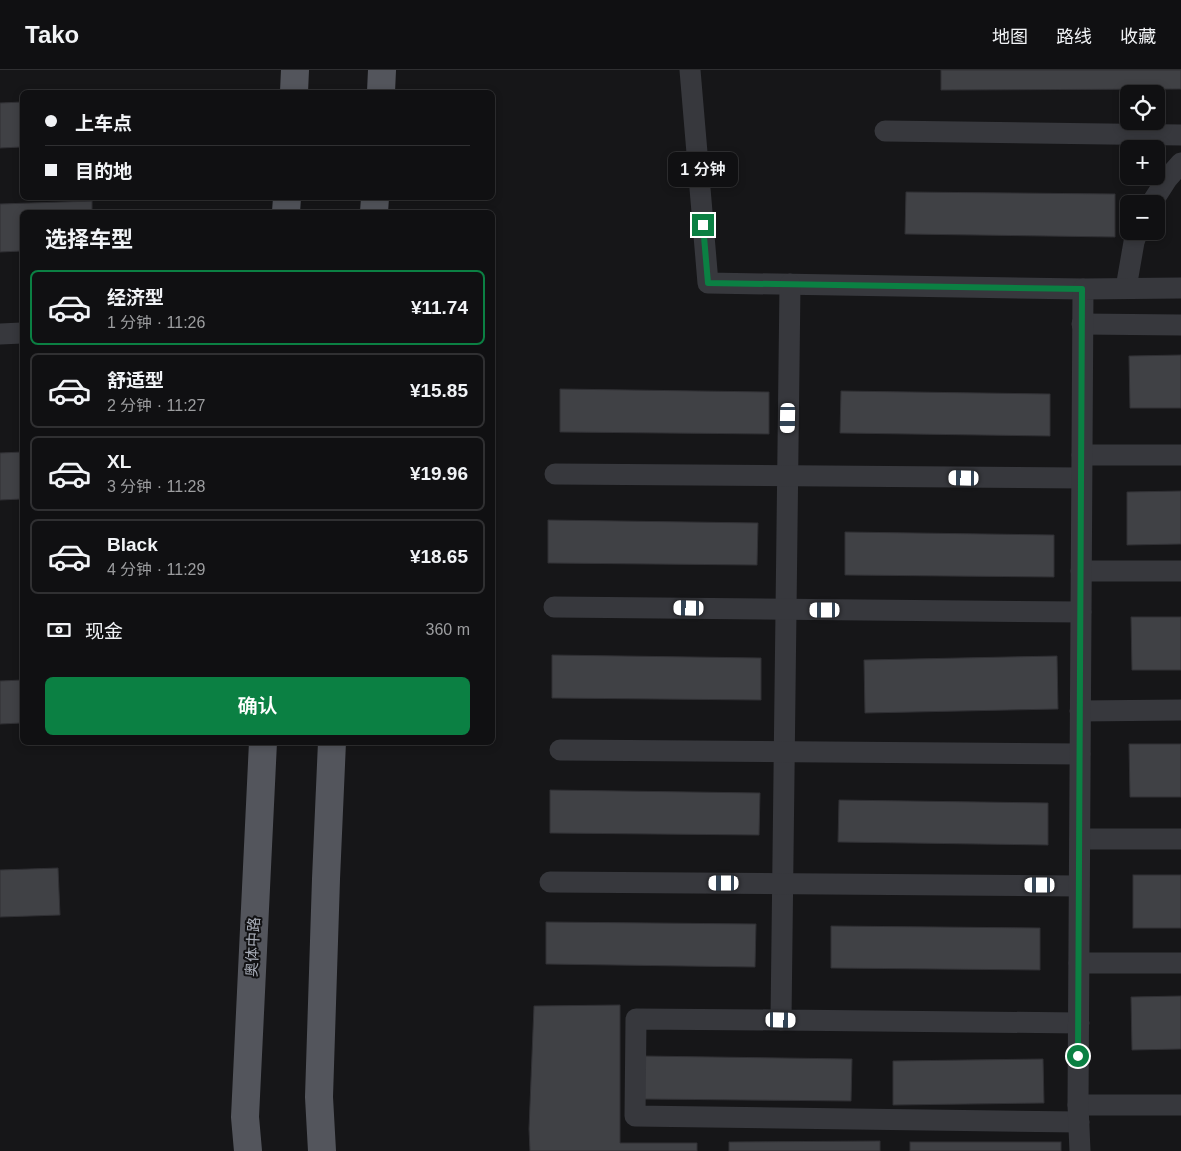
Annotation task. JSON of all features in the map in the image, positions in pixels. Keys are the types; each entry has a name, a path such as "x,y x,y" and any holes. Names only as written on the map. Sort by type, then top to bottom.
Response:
{"main road":[{"path":"294,90 295,70"},
{"path":"381,90 382,70"},
{"name":"奥体中路","path":"248,1151 245,1117 263,745"},
{"path":"322,1151 319,1097 332,745"}],"street":[{"path":"690,70 708,283 1082,289 1181,288"},
{"path":"885,131 1181,135"},
{"path":"1157,195 1167,179 1181,164"},
{"path":"1126,288 1135,240"},
{"path":"781,1020 790,284"},
{"path":"1080,1151 1078,1114 1082,289"},
{"path":"1082,324 1181,325"},
{"path":"0,334 20,333"},
{"path":"1082,455 1181,455"},
{"path":"555,474 1081,478"},
{"path":"1081,570 1181,570"},
{"path":"554,607 1081,612"},
{"path":"1080,710 1181,710"},
{"path":"560,750 1080,754"},
{"path":"1080,839 1181,840"},
{"path":"550,882 1079,886"},
{"path":"1079,963 1181,963"},
{"path":"1079,1023 636,1019 635,1116 1078,1114 1181,1105"}],"building":[{"path":"941,70 1181,70 1181,89 1165,89 1165,85 1120,85 1120,89 941,90"},
{"path":"20,102 20,147 0,148 0,103"},
{"path":"906,192 1115,194 1115,237 905,234"},
{"path":"92,201 92,210 20,210 20,251 0,252 0,204"},
{"path":"1181,355 1181,408 1130,408 1129,356"},
{"path":"560,389 769,392 769,434 560,432"},
{"path":"841,391 1050,394 1050,436 840,433"},
{"path":"20,452 20,499 0,500 0,453"},
{"path":"1181,491 1181,544 1127,545 1127,492"},
{"path":"548,520 758,523 757,565 548,563"},
{"path":"845,532 1054,535 1054,577 845,575"},
{"path":"1131,617 1181,617 1181,670 1132,670"},
{"path":"552,655 761,658 761,700 552,698"},
{"path":"1057,656 1058,709 865,713 864,660"},
{"path":"20,680 20,723 0,724 0,681"},
{"path":"1129,744 1181,744 1181,797 1130,797"},
{"path":"550,790 760,793 759,835 550,833"},
{"path":"839,800 1048,803 1048,845 838,842"},
{"path":"58,868 60,915 0,917 0,870"},
{"path":"1133,875 1181,875 1181,928 1133,928"},
{"path":"546,922 756,924 755,967 546,964"},
{"path":"831,926 1040,928 1040,970 831,968"},
{"path":"1181,996 1181,1049 1132,1050 1131,997"},
{"path":"620,1005 620,1143 697,1143 697,1151 530,1151 529,1129 534,1006"},
{"path":"643,1056 852,1059 851,1101 642,1099"},
{"path":"1043,1059 1044,1103 893,1105 893,1061"},
{"path":"880,1141 880,1151 729,1151 729,1142"},
{"path":"910,1142 1061,1142 1061,1151 910,1151"}],"route":[{"path":"703,225 708,283 1082,289 1078,1056"}]}
